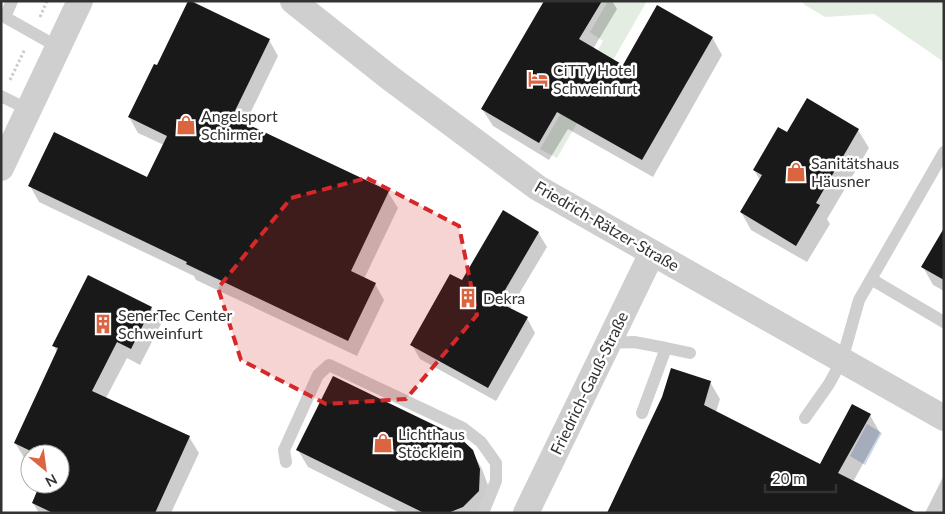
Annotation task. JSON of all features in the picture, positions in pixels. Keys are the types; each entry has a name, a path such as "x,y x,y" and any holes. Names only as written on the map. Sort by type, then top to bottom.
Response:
{"street":[{"path":"1,168 80,1"},
{"name":"Friedrich-Rätzer-Straße","path":"293,1 390,78 538,188 944,418"},
{"name":"Friedrich-Gauß-Straße","path":"526,513 652,253"}],"lane":[{"path":"12,1 3,16 58,47"},
{"path":"1,96 29,110"},
{"path":"805,418 829,384 842,360 859,300 944,152"},
{"path":"871,279 944,322"},
{"path":"608,343 634,342 690,353"},
{"path":"642,413 666,348"},
{"path":"286,462 284,450 318,374 329,365 464,428 481,442 496,463 496,481 484,513"}],"highlighted area":[{"path":"367,178 459,226 477,315 406,399 326,404 241,360 218,288 291,198"}],"shaded area":[{"path":"608,1 647,1 557,158 540,149 603,41 590,32"},
{"path":"802,1 944,1 944,62 874,14 825,17 805,5"}],"water":[{"path":"867,424 882,433 865,465 850,456"}],"building":[{"path":"188,1 270,39 232,117 389,191 351,271 376,283 348,341 28,186 54,132 147,177 167,136 128,117 154,64 157,65"},
{"path":"544,1 602,1 579,39 623,65 657,5 713,37 642,160 557,112 539,143 481,109"},
{"name":"Sanitätshaus Häusner","path":"807,98 859,129 816,203 820,205 796,246 740,212 762,175 753,170 778,127 787,132"},
{"name":"Dekra","path":"503,210 539,232 498,302 528,317 488,388 410,345 450,274 462,280"},
{"path":"944,228 944,280 921,267"},
{"path":"88,275 152,307 131,349 117,342 92,391 190,436 155,513 53,513 32,503 36,494 70,494 70,444 20,444 20,446 14,443 58,348 52,346"},
{"path":"671,368 711,381 704,405 820,464 852,404 871,414 838,473 917,513 607,513 662,397"},
{"name":"Lichthaus Stöcklein","path":"333,376 459,437 473,450 480,469 479,491 463,507 448,513 422,512 296,450"}],"place":[{"name":"CiTTy Hotel Schweinfurt","path":"538,79"},
{"name":"Angelsport Schirmer","path":"186,125"},
{"name":"Sanitätshaus Häusner","path":"796,172"},
{"name":"Dekra","path":"468,298"},
{"name":"SenerTec Center Schweinfurt","path":"103,324"},
{"name":"Lichthaus Stöcklein","path":"383,443"}]}
